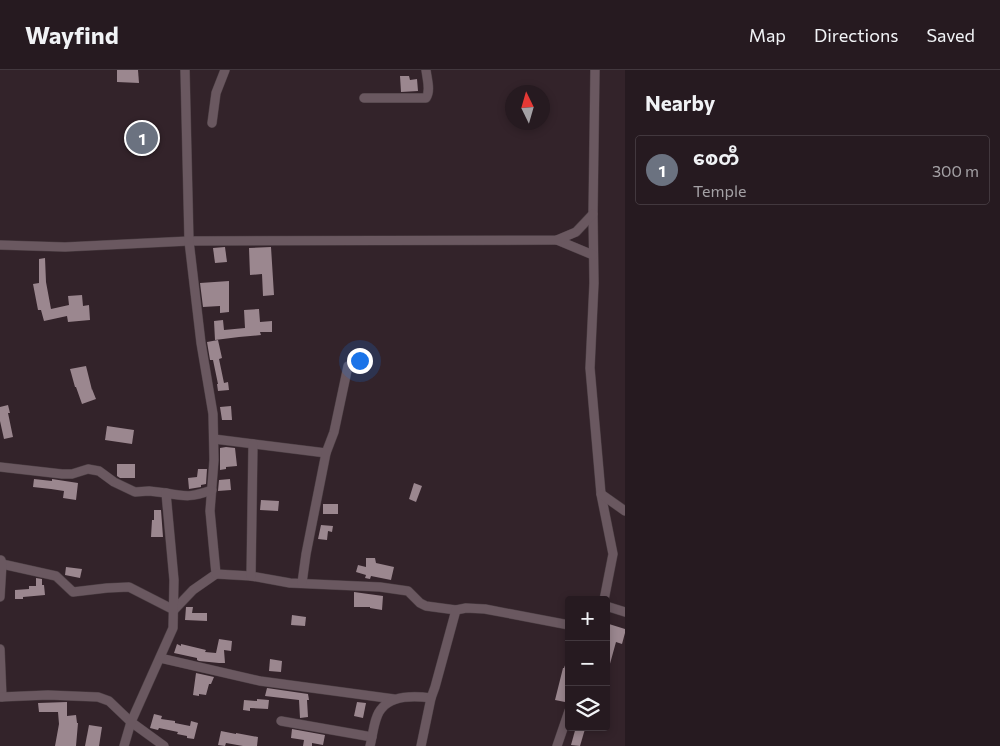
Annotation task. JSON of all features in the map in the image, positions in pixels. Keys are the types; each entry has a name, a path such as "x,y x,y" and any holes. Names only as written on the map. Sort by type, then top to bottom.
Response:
{"street":[{"path":"185,70 189,241 201,343 213,414 214,460 210,511 216,574"},
{"path":"212,123 216,93 225,70"},
{"path":"364,98 426,98 429,92 426,70"},
{"path":"595,70 594,283 590,368 601,494 613,554 605,596"},
{"path":"0,245 65,247 189,241 557,240 576,232 593,214"},
{"path":"557,240 593,255"},
{"path":"302,583 326,453 334,432 348,366"},
{"path":"214,439 326,453"},
{"path":"251,576 253,444"},
{"path":"0,467 62,474 72,474 88,469 99,470 114,482 135,492 149,491 195,496 212,490"},
{"path":"124,746 131,722 173,628 174,580 166,493"},
{"path":"601,494 625,511"},
{"path":"0,597 1,562 56,576 73,592 129,587 174,610"},
{"path":"174,610 193,590 216,574 251,576 290,583 380,587 408,592 426,606 456,610 466,608 485,610 565,624"},
{"path":"610,607 625,612"},
{"path":"421,746 431,698 456,610"},
{"path":"0,649 1,697 48,695 98,697 109,701 131,722 164,746"},
{"path":"160,658 260,680 394,699 431,698"},
{"path":"281,721 371,741 375,721 381,708 394,699"},
{"path":"557,746 565,723"}],"building":[{"path":"117,70 138,70 139,83 117,82"},
{"path":"400,76 409,76 410,80 417,79 418,91 401,92"},
{"path":"225,247 227,262 215,263 213,248"},
{"path":"271,247 274,295 263,296 262,274 250,275 249,248"},
{"path":"45,258 46,282 51,309 69,305 68,296 82,295 83,306 89,305 90,320 68,322 67,316 44,321 41,310 38,310 33,284 39,283 39,259"},
{"path":"229,281 229,312 220,313 220,306 203,307 200,283"},
{"path":"259,309 260,322 272,321 272,332 260,332 261,335 215,340 214,321 223,320 224,330 245,328 244,310"},
{"path":"218,340 222,358 219,359 224,383 228,382 229,390 218,391 213,360 210,360 207,342"},
{"path":"86,366 96,399 82,404 70,369"},
{"path":"8,405 13,437 4,439 0,421 0,407"},
{"path":"231,406 232,420 222,420 220,407"},
{"path":"107,426 134,430 132,444 105,440"},
{"path":"220,448 235,448 237,466 226,467 226,469 220,470"},
{"path":"117,464 135,464 135,478 120,478 117,476"},
{"path":"198,469 207,469 206,484 189,489 188,478 197,477"},
{"path":"34,479 52,481 52,479 78,483 76,500 63,498 64,491 33,487"},
{"path":"230,479 231,490 218,491 219,480"},
{"path":"414,483 422,486 416,502 409,499"},
{"path":"261,500 279,501 278,511 260,510"},
{"path":"323,504 338,504 338,514 323,514"},
{"path":"154,510 161,510 163,537 151,537"},
{"path":"321,525 333,526 332,532 328,531 327,540 318,539"},
{"path":"366,558 375,558 376,563 394,567 391,580 371,576 370,579 365,578 366,575 356,572 358,565 366,567"},
{"path":"66,567 82,569 80,578 65,575"},
{"path":"36,578 42,579 45,595 15,599 15,590 29,589 29,586 36,586"},
{"path":"354,592 383,596 382,610 370,607 354,607"},
{"path":"186,607 193,607 192,613 207,613 207,621 185,620"},
{"path":"292,615 306,617 305,626 291,625"},
{"path":"610,624 625,629 622,644 616,642 610,664"},
{"path":"219,639 232,641 231,651 224,650 225,663 199,661 197,658 174,653 177,644 181,646 181,644 206,650 205,652 216,653"},
{"path":"270,659 282,661 281,672 269,671"},
{"path":"565,665 565,702 555,700"},
{"path":"196,673 214,677 211,684 209,684 206,695 193,695"},
{"path":"267,688 308,694 308,717 300,718 299,700 265,696"},
{"path":"257,699 269,700 268,709 250,708 250,711 243,710 244,700 257,701"},
{"path":"67,702 67,716 76,715 78,723 76,746 55,746 59,724 58,712 39,712 38,703"},
{"path":"357,702 366,703 363,718 354,716"},
{"path":"154,714 162,716 161,719 175,721 175,723 190,726 191,721 198,723 194,739 177,734 178,732 150,728"},
{"path":"89,725 102,727 99,746 85,746"},
{"path":"292,729 325,735 323,745 312,743 312,746 303,746 304,740 291,738"},
{"path":"221,731 258,737 257,746 226,743 225,746 218,745"},
{"path":"575,731 584,731 580,746 571,745"}],"place":[{"name":"စေတီ","path":"142,138"}]}
